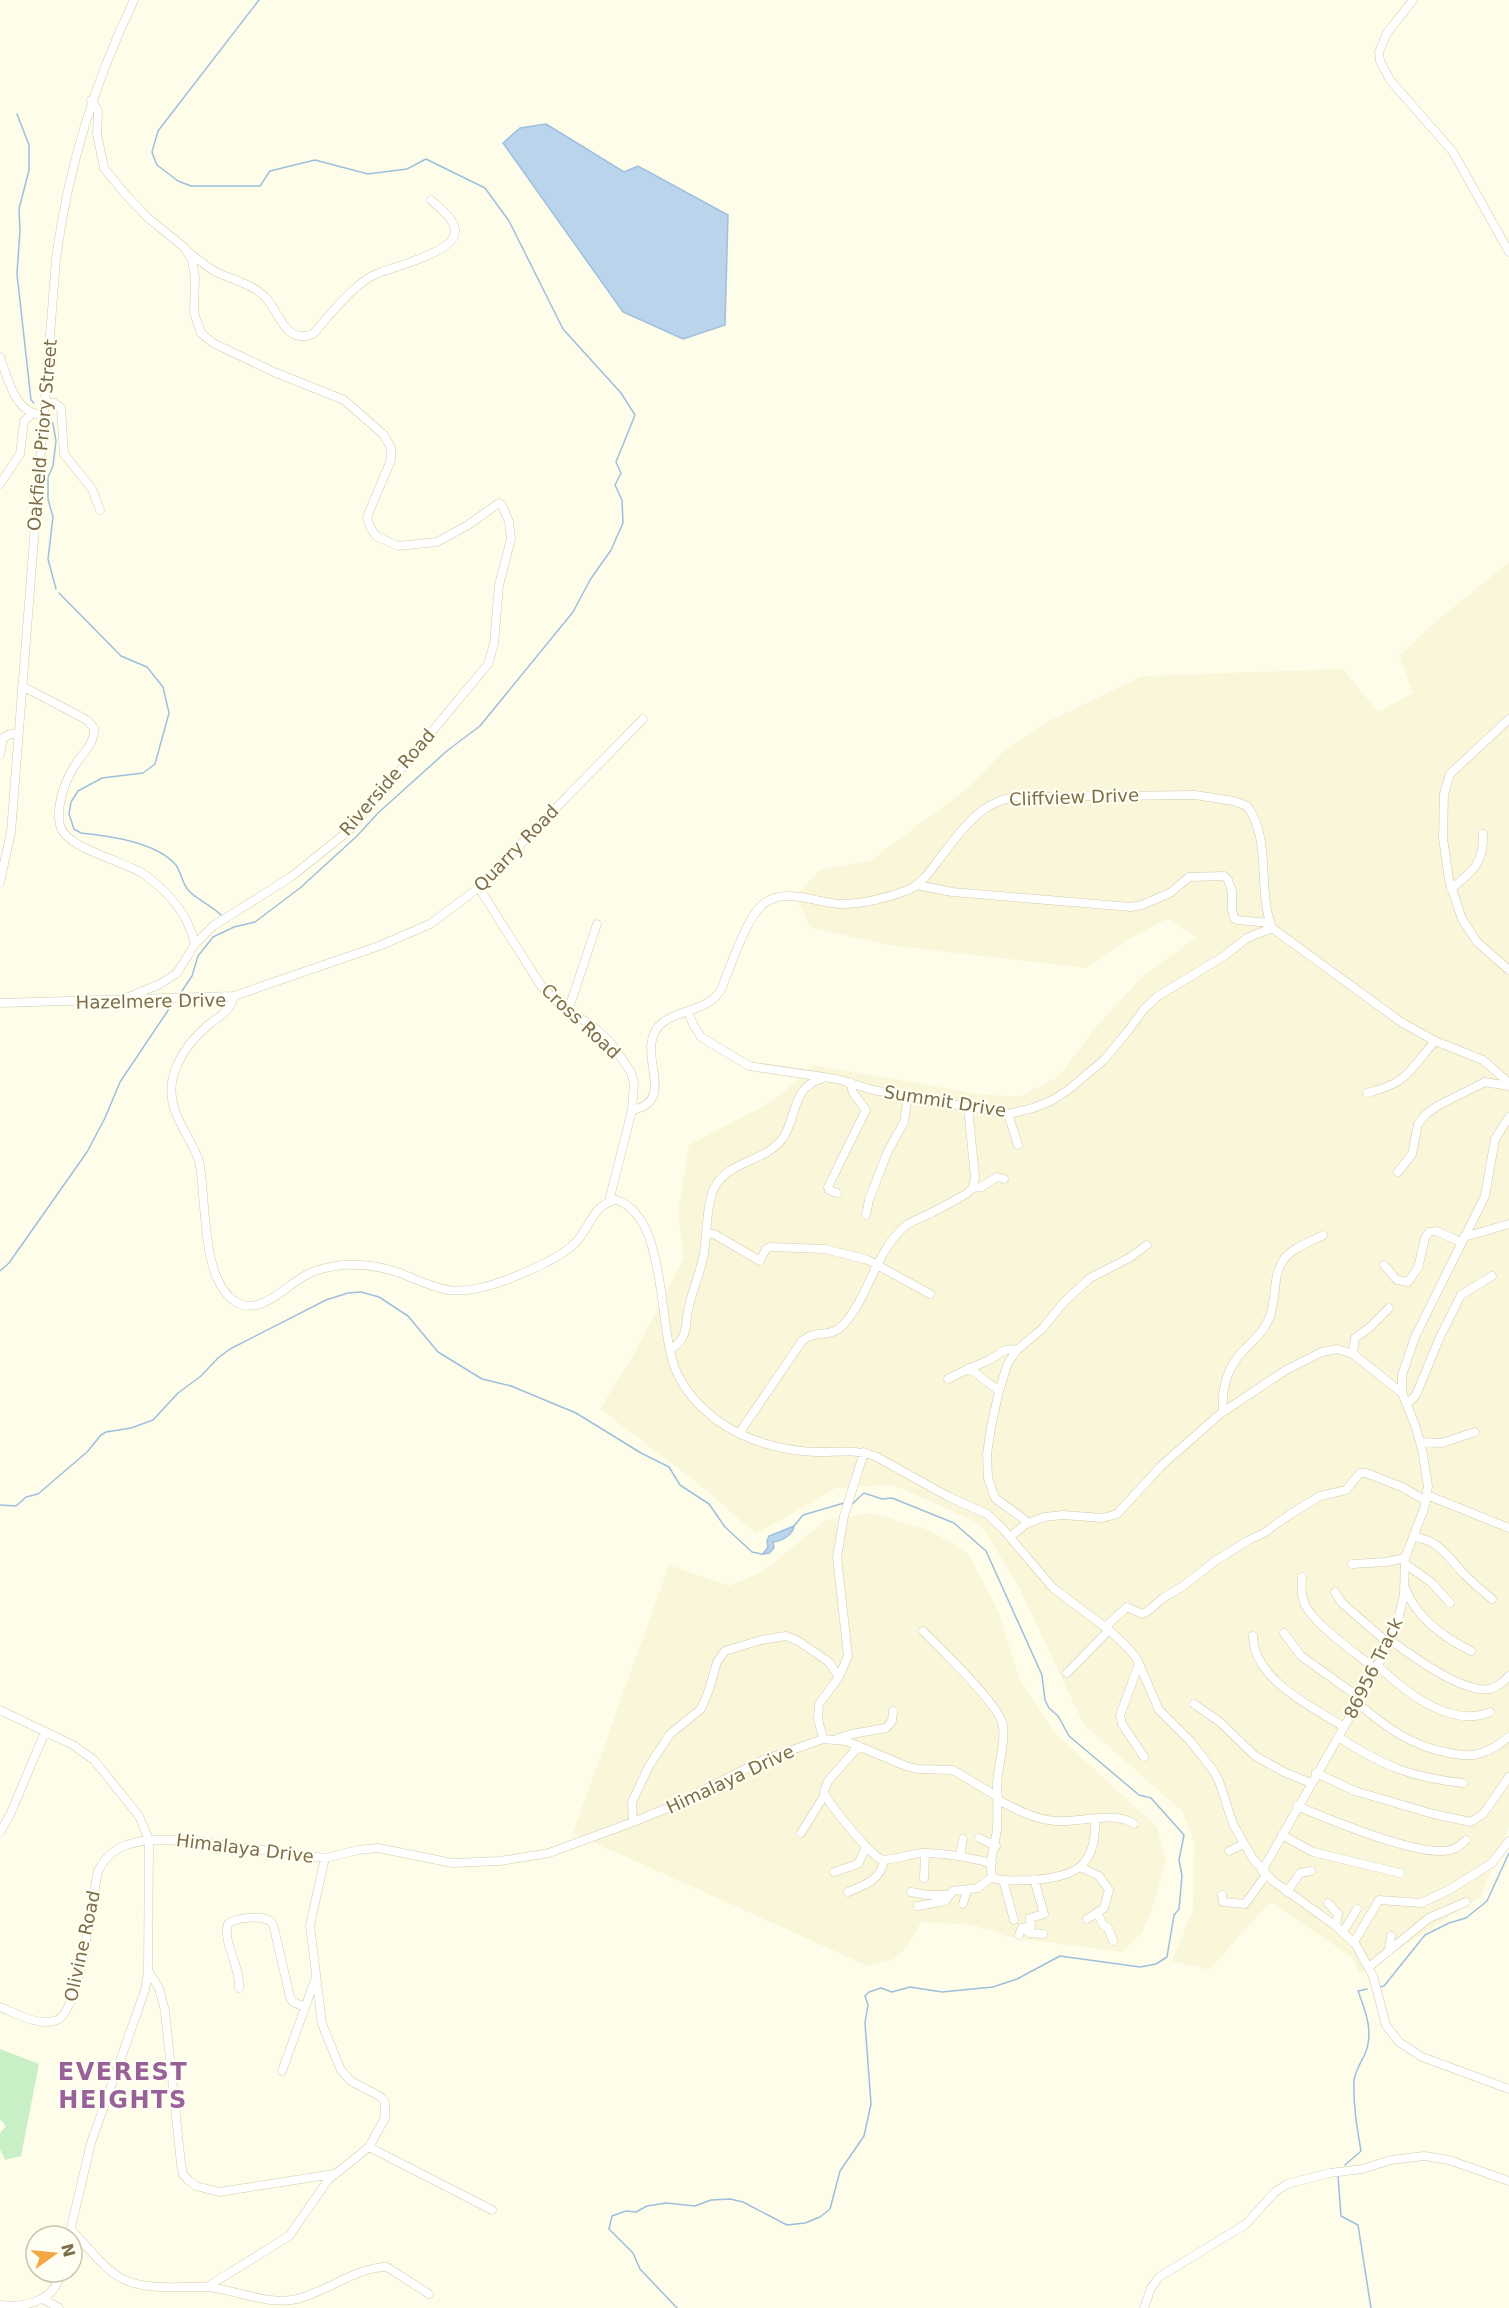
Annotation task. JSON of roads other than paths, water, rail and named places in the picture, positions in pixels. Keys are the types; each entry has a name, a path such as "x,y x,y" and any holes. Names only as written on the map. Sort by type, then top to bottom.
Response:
{"street":[{"name":"Oakfield Priory Street","path":"0,882 10,832 61,219 74,159 91,100 110,51 134,0"},
{"path":"1413,0 1381,44 1380,61 1390,80 1453,152 1509,252"},
{"path":"91,100 98,111 97,135 104,168 126,195 148,218 188,252 210,268 258,291 290,332 301,336 313,334 341,301 376,274 428,255 451,242 455,233 453,223 430,200"},
{"name":"Riverside Road","path":"119,1001 168,979 183,965 195,944 213,926 291,877 352,828 488,663 494,645 499,585 511,539 509,522 500,503 468,525 437,542 398,546 376,536 367,517 391,460 391,448 384,435 344,400 292,381 206,339 195,320 195,277 188,252"},
{"path":"0,357 20,404 32,414 44,415"},
{"path":"45,402 54,403 61,408 64,454 92,489 100,510"},
{"path":"0,484 20,454 24,421 32,414"},
{"path":"22,686 87,720 94,728 90,745 73,768 62,795 60,822 63,832 78,844 127,865 144,875 184,913 195,944"},
{"name":"Quarry Road","path":"234,996 430,924 479,888 643,719"},
{"path":"1509,719 1456,765 1446,782 1443,838 1451,890 1462,919 1486,951 1509,970"},
{"path":"0,754 3,738 10,734 18,734"},
{"name":"Cliffview Drive","path":"917,885 976,816 996,801 1006,798 1195,795 1241,802 1251,811 1263,854 1264,904 1271,925"},
{"path":"1451,890 1479,861 1483,848 1483,834"},
{"path":"632,1110 644,1108 654,1097 652,1035 673,1015 688,1011 713,999 719,993 750,922 762,906 772,899 796,896 827,902 855,903 907,890 917,885 952,892 1131,907 1142,905 1170,893 1189,877 1217,874 1224,876 1230,884 1234,918 1271,925 1401,1022 1435,1041 1483,1060 1509,1085"},
{"name":"Cross Road","path":"479,888 542,987 560,1005 594,1027 610,1042 631,1072 634,1084 632,1110 609,1201"},
{"path":"568,1011 597,924"},
{"name":"Summit Drive","path":"688,1011 701,1037 743,1063 754,1067 850,1082 873,1090 1008,1114 1051,1101 1068,1090 1104,1059 1144,1009 1158,996 1271,925"},
{"name":"Hazelmere Drive","path":"0,1003 234,996 229,1009 186,1048 177,1062 171,1093 175,1111 195,1147 199,1161 213,1268 219,1283 236,1302 254,1306 262,1304 307,1274 337,1265 376,1267 446,1289 474,1289 528,1271 560,1255 576,1242 597,1211 609,1201"},
{"path":"1367,1093 1389,1088 1404,1078 1435,1041"},
{"path":"670,1350 683,1338 688,1307 702,1266 712,1195 721,1178 735,1167 776,1145 786,1133 802,1090 815,1080 822,1078"},
{"path":"837,1193 829,1190 828,1187 866,1110 853,1093 850,1082"},
{"path":"1398,1172 1412,1154 1418,1124 1426,1114 1478,1084 1491,1082 1509,1085"},
{"path":"866,1215 868,1200 887,1153 904,1122 908,1096"},
{"path":"968,1108 975,1177 973,1188"},
{"path":"1008,1114 1018,1145"},
{"path":"1402,1393 1402,1375 1415,1337 1485,1196 1495,1139 1509,1117"},
{"path":"740,1432 802,1341 813,1334 832,1334 844,1324 878,1265 907,1225 966,1194 973,1188 981,1187 997,1177 1004,1179"},
{"path":"609,1201 616,1200 632,1208 648,1238 657,1266 670,1350 677,1374 687,1391 702,1408 721,1423 780,1448 797,1451 864,1452 987,1514 1010,1537 1053,1588 1128,1648 1139,1664 1159,1710 1191,1742 1213,1770 1219,1781 1233,1824 1264,1873 1354,1942 1369,1967 1382,2016 1399,2042 1411,2051 1432,2061 1509,2089"},
{"path":"1384,1265 1397,1281 1408,1282 1418,1268 1425,1238 1429,1232 1436,1231 1462,1239 1509,1224"},
{"path":"707,1233 714,1234 760,1262 768,1248 825,1249 868,1260 930,1294"},
{"path":"1223,1412 1223,1391 1227,1376 1236,1359 1262,1331 1270,1316 1274,1286 1281,1263 1290,1252 1323,1235"},
{"path":"1029,1522 995,1498 988,1478 987,1454 999,1391 1008,1363 1017,1350 1042,1329 1064,1302 1090,1278 1113,1267 1147,1245"},
{"path":"1407,1404 1416,1395 1440,1337 1461,1295 1492,1276"},
{"path":"1353,1354 1355,1338 1389,1308"},
{"path":"1010,1537 1029,1522 1052,1516 1102,1518 1117,1514 1161,1466 1223,1412 1286,1370 1322,1352 1337,1349 1363,1359 1402,1393"},
{"path":"948,1379 991,1360 1005,1350 1017,1350"},
{"path":"969,1368 999,1391"},
{"name":"86956 Track","path":"1222,1895 1223,1902 1245,1904 1264,1873 1297,1806 1344,1727 1389,1641 1400,1614 1405,1561 1426,1498 1426,1464 1402,1393"},
{"path":"1420,1442 1442,1443 1475,1432"},
{"path":"822,1739 818,1719 819,1704 839,1677 848,1652 837,1567 838,1543 864,1452"},
{"path":"1067,1673 1127,1607 1142,1614 1148,1611 1207,1566 1270,1529 1289,1515 1320,1497 1346,1490 1360,1473 1366,1473 1509,1528"},
{"path":"1413,1537 1424,1538 1436,1544 1492,1599"},
{"path":"1352,1564 1405,1561 1431,1582 1450,1603"},
{"path":"1302,1577 1302,1597 1309,1611 1334,1635 1400,1687 1443,1710 1472,1716 1490,1712"},
{"path":"1404,1586 1412,1602 1439,1632 1471,1651"},
{"path":"1335,1592 1342,1602 1389,1641 1428,1666 1472,1687 1490,1689 1499,1686 1509,1676"},
{"path":"923,1631 984,1696 1001,1720 1003,1733 992,1877"},
{"path":"1284,1633 1301,1656 1401,1737 1427,1749 1467,1755 1494,1748 1509,1737"},
{"path":"633,1822 632,1802 649,1766 670,1734 701,1709 717,1662 725,1651 761,1640 786,1636 798,1641 829,1662 839,1677"},
{"path":"1253,1636 1254,1651 1277,1682 1302,1702 1344,1727"},
{"path":"1139,1664 1120,1715 1122,1724 1144,1757"},
{"path":"1194,1704 1220,1722 1255,1756 1286,1773 1311,1782"},
{"path":"0,1710 73,1745 94,1760 127,1798 144,1825 149,1840"},
{"path":"837,1739 886,1728 892,1721 893,1711"},
{"path":"0,1833 10,1815 45,1732"},
{"path":"1338,1737 1368,1756 1408,1774 1463,1783"},
{"name":"Himalaya Drive","path":"71,2224 91,2143 145,1990 148,1971 149,1840 187,1840 325,1858 378,1848 452,1863 500,1862 549,1853 633,1822 670,1807 761,1761 822,1739 837,1739 859,1746 916,1769 953,1770 1028,1814 1055,1821 1122,1819 1134,1824"},
{"path":"801,1833 824,1796 825,1785 859,1746"},
{"path":"1316,1773 1355,1791 1444,1817 1471,1822 1483,1814 1509,1778"},
{"path":"824,1796 866,1847 884,1860 924,1853 960,1856 992,1863"},
{"path":"1297,1806 1364,1832 1427,1850 1452,1850 1466,1840"},
{"path":"992,1877 996,1880 1003,1880 1064,1876 1080,1867 1092,1849 1096,1831 1095,1819"},
{"path":"1282,1835 1313,1852 1400,1873"},
{"path":"979,1838 996,1846"},
{"path":"960,1856 963,1839"},
{"name":"Olivine Road","path":"0,2007 41,2021 50,2022 64,2016 71,2002 80,1968 98,1871 114,1850 149,1840"},
{"path":"1354,1942 1379,1900 1420,1903 1449,1890 1492,1863 1509,1841"},
{"path":"1229,1851 1244,1844"},
{"path":"834,1872 858,1864 866,1847"},
{"path":"924,1853 924,1878"},
{"path":"207,2287 289,2236 334,2174 369,2147 385,2118 385,2102 376,2093 351,2081 341,2070 322,2024 310,1925 325,1858"},
{"path":"848,1892 875,1879 882,1870 884,1860"},
{"path":"1080,1867 1099,1876 1108,1886 1104,1908 1087,1919"},
{"path":"1287,1892 1300,1873 1311,1871"},
{"path":"910,1892 927,1895 951,1893 978,1888 992,1877"},
{"path":"1034,1879 1044,1914 1030,1918 1031,1926 1020,1932 1043,1934"},
{"path":"1003,1880 1014,1920"},
{"path":"941,1890 951,1893"},
{"path":"963,1904 967,1890"},
{"path":"923,1905 945,1901 949,1899 951,1893"},
{"path":"1369,1967 1429,1918 1466,1902"},
{"path":"1328,1903 1338,1914 1336,1926"},
{"path":"1343,1932 1357,1909"},
{"path":"1098,1914 1103,1925 1108,1928 1113,1941"},
{"path":"239,1988 237,1968 226,1932 228,1924 239,1918 267,1919 274,1928 290,1997 293,2002 305,2007"},
{"path":"1389,1951 1391,1936"},
{"path":"148,1971 159,1988 165,2011 181,2164 183,2174 188,2180 196,2186 219,2192 334,2174"},
{"path":"282,2072 316,1978"},
{"path":"369,2147 492,2210"},
{"path":"1144,2308 1151,2288 1159,2277 1246,2224 1275,2192 1287,2184 1330,2173 1362,2169 1391,2160 1424,2156 1449,2160 1509,2181"},
{"path":"84,2246 124,2280 151,2286 207,2287 273,2300 296,2300 369,2270 387,2266 429,2294"},
{"path":"0,2305 28,2305 43,2299 58,2284"},
{"path":"43,2299 59,2308"}],"water":[{"path":"546,124 624,172 638,166 728,215 725,325 683,339 623,312 503,143 520,128"},
{"path":"794,1526 789,1535 773,1542 774,1548 769,1553 763,1554 768,1547 769,1536"}],"waterway":[{"path":"180,994 192,976 198,956 213,937 234,927 255,922 300,888 357,836 378,813 448,750 480,726 573,612 590,580 611,550 623,523 622,500 615,485 621,473 616,462 635,415 621,393 563,329 509,221 485,188 426,159 407,169 368,174 315,160 270,171 260,186 191,186 178,181 157,165 152,152 158,131 259,0"},
{"path":"17,114 29,145 29,170 19,209 17,274 31,400 34,403"},
{"path":"50,419 56,441 53,466 48,477 48,499 53,517 48,559 56,589"},
{"path":"59,593 121,656 147,667 163,687 169,713 155,764 143,773 102,778 78,791 71,802 69,814 74,829 81,833 132,842 157,851 176,865 188,890 221,915"},
{"path":"0,1271 9,1263 87,1152 120,1082 175,1000"},
{"path":"0,1505 16,1506 26,1497 38,1494 87,1452 106,1432 131,1428 153,1420 178,1393 201,1376 230,1349 326,1300 348,1293 361,1292 379,1297 408,1316 438,1352 482,1379 511,1386 576,1413 641,1453 669,1467 680,1485 709,1504 725,1527 752,1552 762,1554"},
{"path":"677,2308 640,2269 633,2253 609,2229 612,2216 666,2203 695,2206 711,2200 730,2199 743,2202 787,2225 805,2223 820,2217 830,2209 840,2171 864,2136 871,2104 865,2023 868,2005 865,1996 869,1992 881,1988 892,1992 910,1987 942,1992 993,1987 1017,1979 1060,1956 1140,1967 1156,1964 1167,1957 1174,1915 1179,1909 1182,1876 1179,1860 1184,1835 1151,1798 1139,1795 1069,1736 1058,1716 1049,1708 1045,1700 1042,1675 986,1551 954,1523 892,1498 882,1499 864,1493 852,1504"},
{"path":"794,1526 803,1515 844,1503"},
{"path":"1380,1987 1384,1986 1425,1935 1449,1923 1466,1918 1487,1901 1509,1853"},
{"path":"1345,2165 1361,2151 1354,2080 1368,2046 1369,2030 1358,1991 1367,1989"},
{"path":"1338,2176 1341,2216 1358,2225 1371,2308"}],"district":[{"name":"EVEREST HEIGHTS","path":"123,2086"}]}
